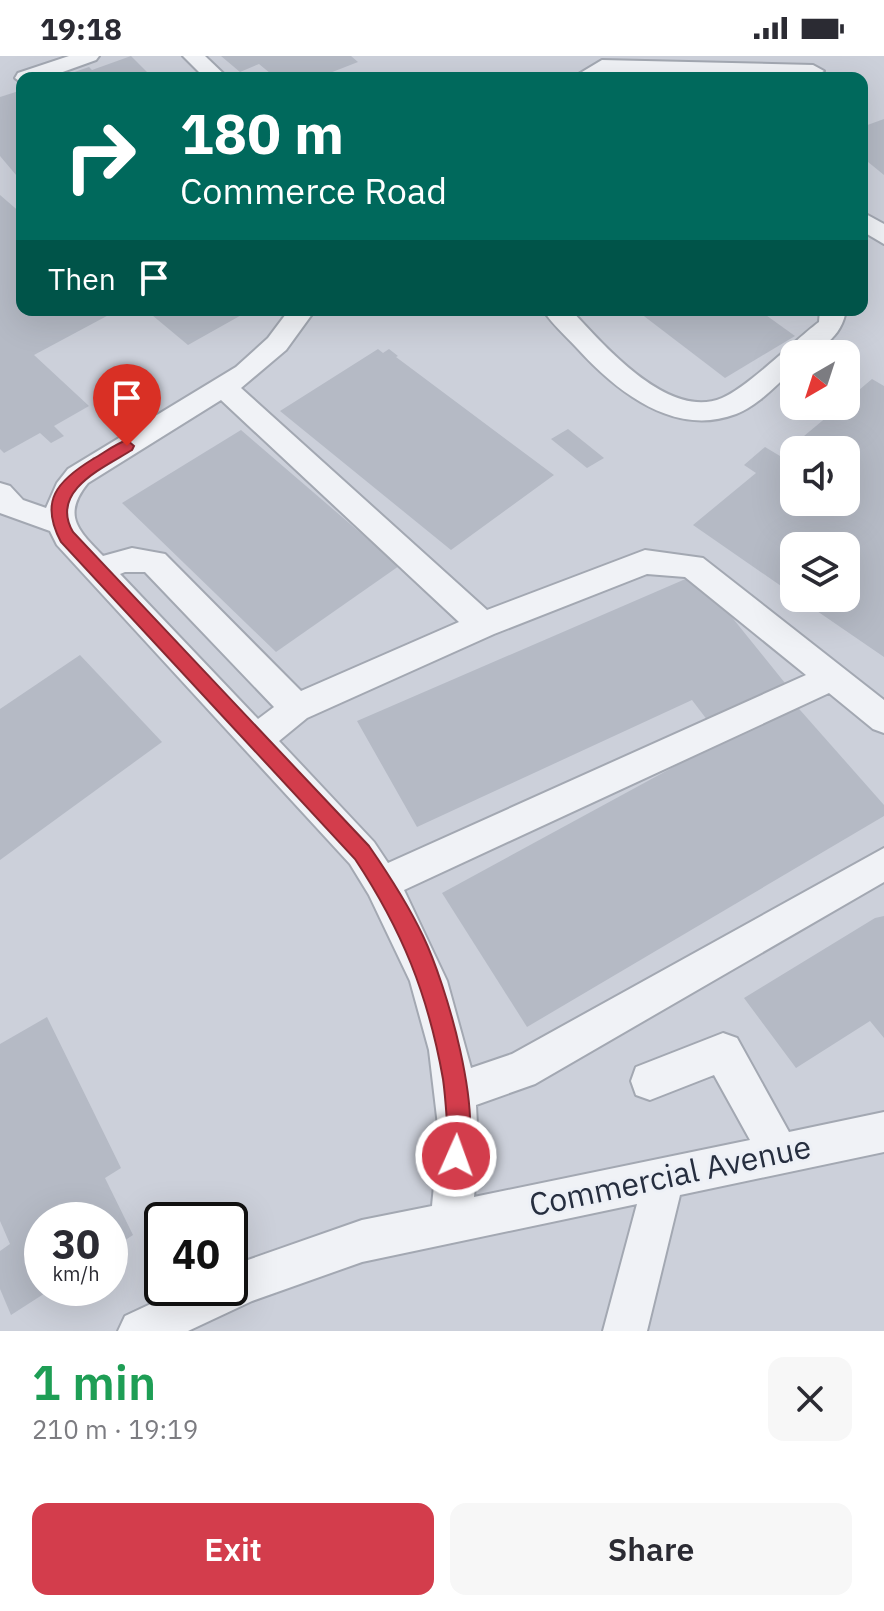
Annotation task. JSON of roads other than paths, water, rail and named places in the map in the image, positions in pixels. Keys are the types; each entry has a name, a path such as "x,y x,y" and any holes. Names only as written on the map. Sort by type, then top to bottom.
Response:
{"street":[{"path":"43,72 89,56"},
{"path":"193,56 210,72"},
{"path":"592,72 602,66 813,68"},
{"path":"868,224 884,236"},
{"path":"298,316 270,354 223,387 78,476 65,489 58,505 59,523 67,537 362,853 416,943 439,1009 455,1093 459,1125 451,1220"},
{"path":"562,316 598,354 656,402 684,410 728,408 780,365"},
{"path":"812,340 831,325 832,316"},
{"path":"223,387 483,625"},
{"path":"4,503 59,523"},
{"path":"99,571 124,559 138,557 154,562 296,708"},
{"path":"256,740 296,708 483,625 645,562 692,566 884,719"},
{"path":"159,636 200,608"},
{"path":"382,883 832,677"},
{"path":"455,1093 521,1070 884,864"},
{"path":"650,1081 723,1052 779,1153"},
{"name":"Commercial Avenue","path":"140,1331 245,1282 362,1241 884,1132"},
{"path":"625,1331 664,1177"}]}
